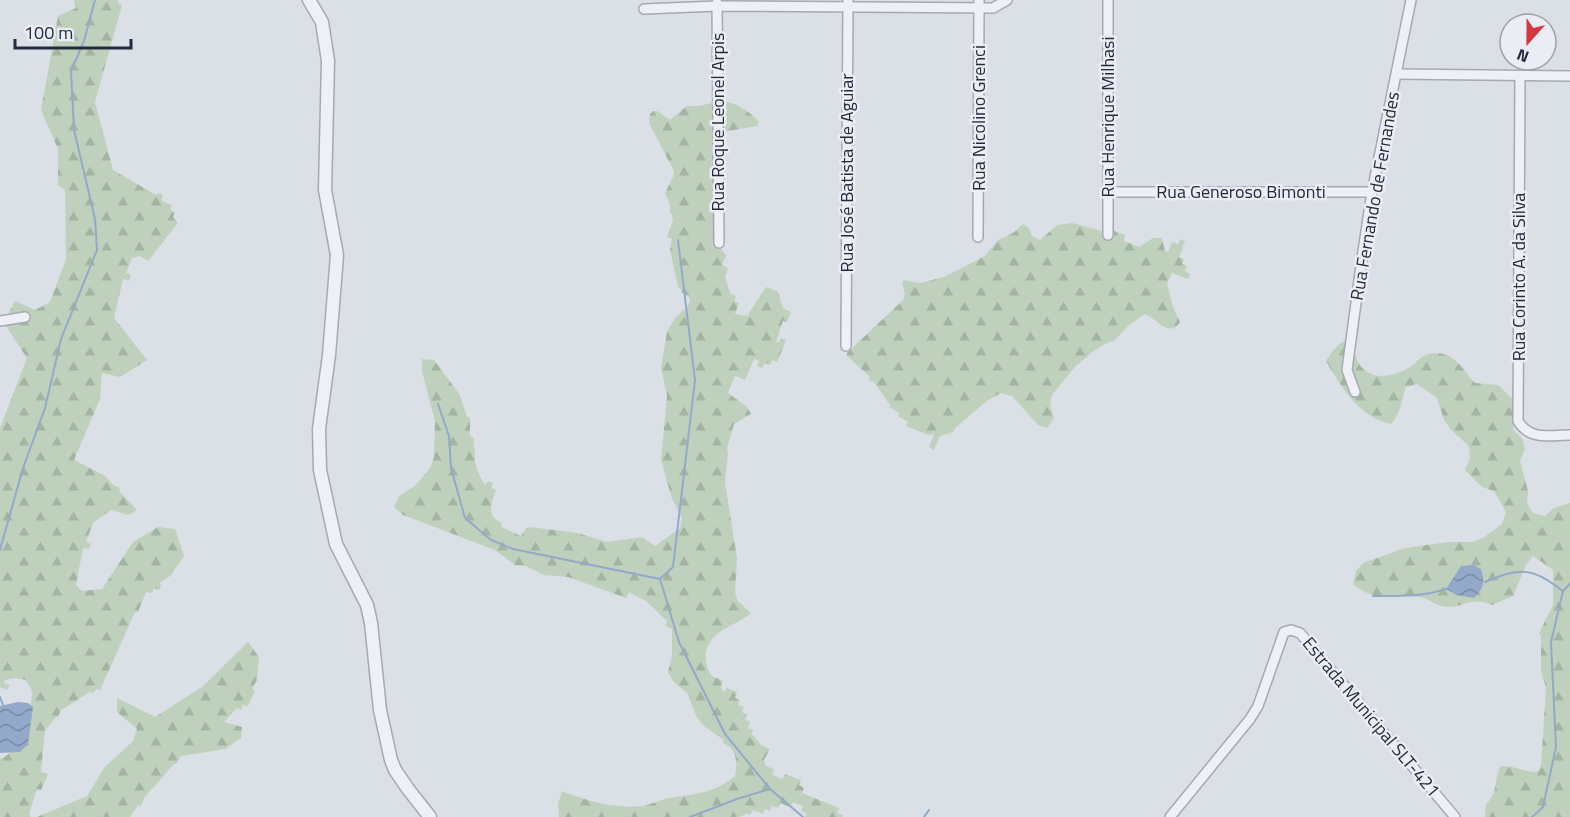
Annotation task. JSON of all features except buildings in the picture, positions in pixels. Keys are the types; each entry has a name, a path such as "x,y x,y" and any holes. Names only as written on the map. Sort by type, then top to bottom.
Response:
{"street":[{"path":"309,0 322,22 326,38 328,61 325,190 337,255 329,355 319,429 320,470 336,544 367,605 380,710 391,759 395,770 430,817"},
{"path":"644,9 717,3 979,4 993,8 1007,0"},
{"name":"Rua Henrique Milhasi","path":"1108,0 1108,235"},
{"name":"Rua Fernando de Fernandes","path":"1355,392 1347,370 1372,192 1411,0"},
{"name":"Rua Roque Leonel Arpis","path":"717,3 718,243"},
{"name":"Rua José Batista de Aguiar","path":"846,346 848,4"},
{"name":"Rua Nicolino Grenci","path":"978,237 979,4"},
{"path":"1396,74 1570,76"},
{"name":"Rua Corinto A. da Silva","path":"1520,76 1518,421 1528,433 1570,435"},
{"name":"Rua Generoso Bimonti","path":"1109,192 1372,192"},
{"path":"0,321 25,317"},
{"name":"Estrada Municipal SLT-421","path":"1170,817 1251,719 1258,706 1284,632 1291,630 1300,633 1455,817"}],"green space":[{"path":"74,0 118,0 118,3 122,5 95,102 113,170 156,195 158,193 163,195 161,201 172,205 170,210 175,212 173,217 178,223 148,261 140,256 132,258 126,273 131,275 129,281 123,279 114,318 147,360 120,377 102,373 100,399 74,460 105,476 113,485 120,488 119,491 137,510 129,515 111,510 93,523 86,542 91,544 89,549 83,548 76,585 82,591 102,589 133,542 158,527 175,529 184,556 170,576 159,583 161,585 159,590 154,588 152,593 146,592 100,690 90,692 61,710 58,717 45,730 41,772 48,774 41,790 37,789 29,814 31,817 0,817 0,759 7,755 19,741 27,721 32,693 26,680 14,678 5,680 4,683 10,685 7,690 0,687 0,428 27,358 4,323 15,301 35,310 50,302 66,259 65,190 58,185 58,149 41,110 58,16 76,8"},
{"path":"722,101 742,108 759,122 757,126 728,131 720,141 716,244 726,255 722,265 728,268 725,277 730,293 736,296 734,301 739,303 735,314 747,316 766,287 778,292 783,308 791,312 787,322 783,321 776,342 778,343 781,338 786,340 777,362 772,360 770,365 765,363 762,368 757,366 759,361 754,359 745,380 735,376 728,393 747,407 751,414 734,424 727,448 725,482 737,558 735,592 738,601 751,613 722,630 710,641 706,651 706,661 712,676 723,681 721,687 724,692 727,688 737,692 735,698 740,700 738,705 744,707 742,712 747,715 745,720 750,722 748,728 753,730 752,734 761,745 770,749 764,760 766,766 774,769 772,775 783,779 785,774 801,780 799,785 804,788 802,793 839,808 837,813 843,815 842,817 805,817 806,813 801,811 803,806 793,802 790,807 780,803 778,808 772,806 770,811 765,809 763,814 753,810 750,815 739,817 559,817 558,804 562,791 601,803 632,807 704,792 720,786 735,776 734,752 723,743 724,740 705,727 697,718 687,693 673,681 668,672 672,656 672,629 665,626 667,621 646,601 629,592 626,598 568,577 544,575 526,566 515,565 495,550 403,515 394,507 399,496 415,486 430,468 434,457 435,421 422,371 422,359 434,360 460,395 467,417 470,418 470,436 474,438 477,469 485,485 488,481 493,483 491,488 496,490 491,509 494,517 502,523 501,527 521,536 526,528 530,527 578,533 607,542 642,537 655,546 680,528 682,518 672,499 661,460 667,396 661,368 667,332 675,318 688,306 690,300 678,287 670,250 672,239 667,237 673,220 665,193 674,171 649,123 650,114 653,111 657,111 670,120 687,106"},
{"path":"1072,223 1105,232 1109,229 1125,235 1124,241 1139,247 1153,238 1162,238 1165,251 1168,252 1172,242 1178,244 1180,239 1185,241 1179,257 1184,259 1182,264 1187,266 1185,272 1190,274 1188,279 1172,273 1167,284 1180,322 1176,327 1167,328 1145,314 1129,325 1113,342 1095,350 1076,366 1052,395 1050,403 1054,418 1047,428 1038,425 1012,396 1001,393 988,400 953,432 940,436 934,450 929,447 934,434 928,435 906,426 908,422 889,407 890,405 874,382 869,380 870,377 847,356 847,353 903,300 904,280 920,283 944,277 985,256 998,240 1013,233 1023,224 1029,228 1032,236 1040,240 1057,225"},
{"path":"1342,342 1353,342 1358,362 1363,369 1377,376 1395,374 1409,368 1423,357 1436,353 1454,359 1475,383 1498,385 1519,405 1513,430 1522,438 1525,449 1520,461 1528,491 1527,503 1533,513 1545,516 1554,508 1570,503 1570,817 1485,817 1486,804 1493,795 1501,766 1535,772 1541,765 1546,688 1541,671 1541,636 1539,633 1553,605 1553,570 1533,556 1526,565 1513,596 1492,605 1473,602 1446,607 1420,597 1378,596 1353,584 1356,571 1363,563 1405,548 1448,542 1472,542 1483,538 1502,524 1506,512 1494,491 1482,487 1465,470 1470,458 1469,446 1452,431 1444,420 1437,398 1417,384 1406,387 1399,411 1391,424 1370,415 1352,400 1326,361"},
{"path":"248,642 259,657 257,680 252,689 255,691 248,706 243,705 241,710 237,708 224,722 242,727 241,738 225,749 181,756 130,817 37,817 87,796 104,768 133,741 137,729 117,712 117,698 155,717 202,687"}],"water":[{"path":"1473,565 1481,569 1483,581 1482,588 1474,598 1457,595 1446,589 1461,566"},
{"path":"18,702 28,703 33,707 28,744 20,752 0,753 0,706"}],"waterway":[{"path":"0,550 23,468 45,408 61,339 97,250 95,219 74,130 71,71 84,41 95,0"},
{"path":"678,240 695,380 673,567 660,579 679,642 725,734 770,789 803,817"},
{"path":"438,404 449,436 451,468 465,518 491,540 513,549 660,579"},
{"path":"1485,582 1508,574 1526,572 1542,577 1563,591"},
{"path":"1532,817 1543,807 1556,747 1551,642 1563,591 1570,584"},
{"path":"1373,596 1419,595 1446,589"},
{"path":"0,697 3,705"},
{"path":"690,817 770,789"},
{"path":"924,817 929,810"}]}
